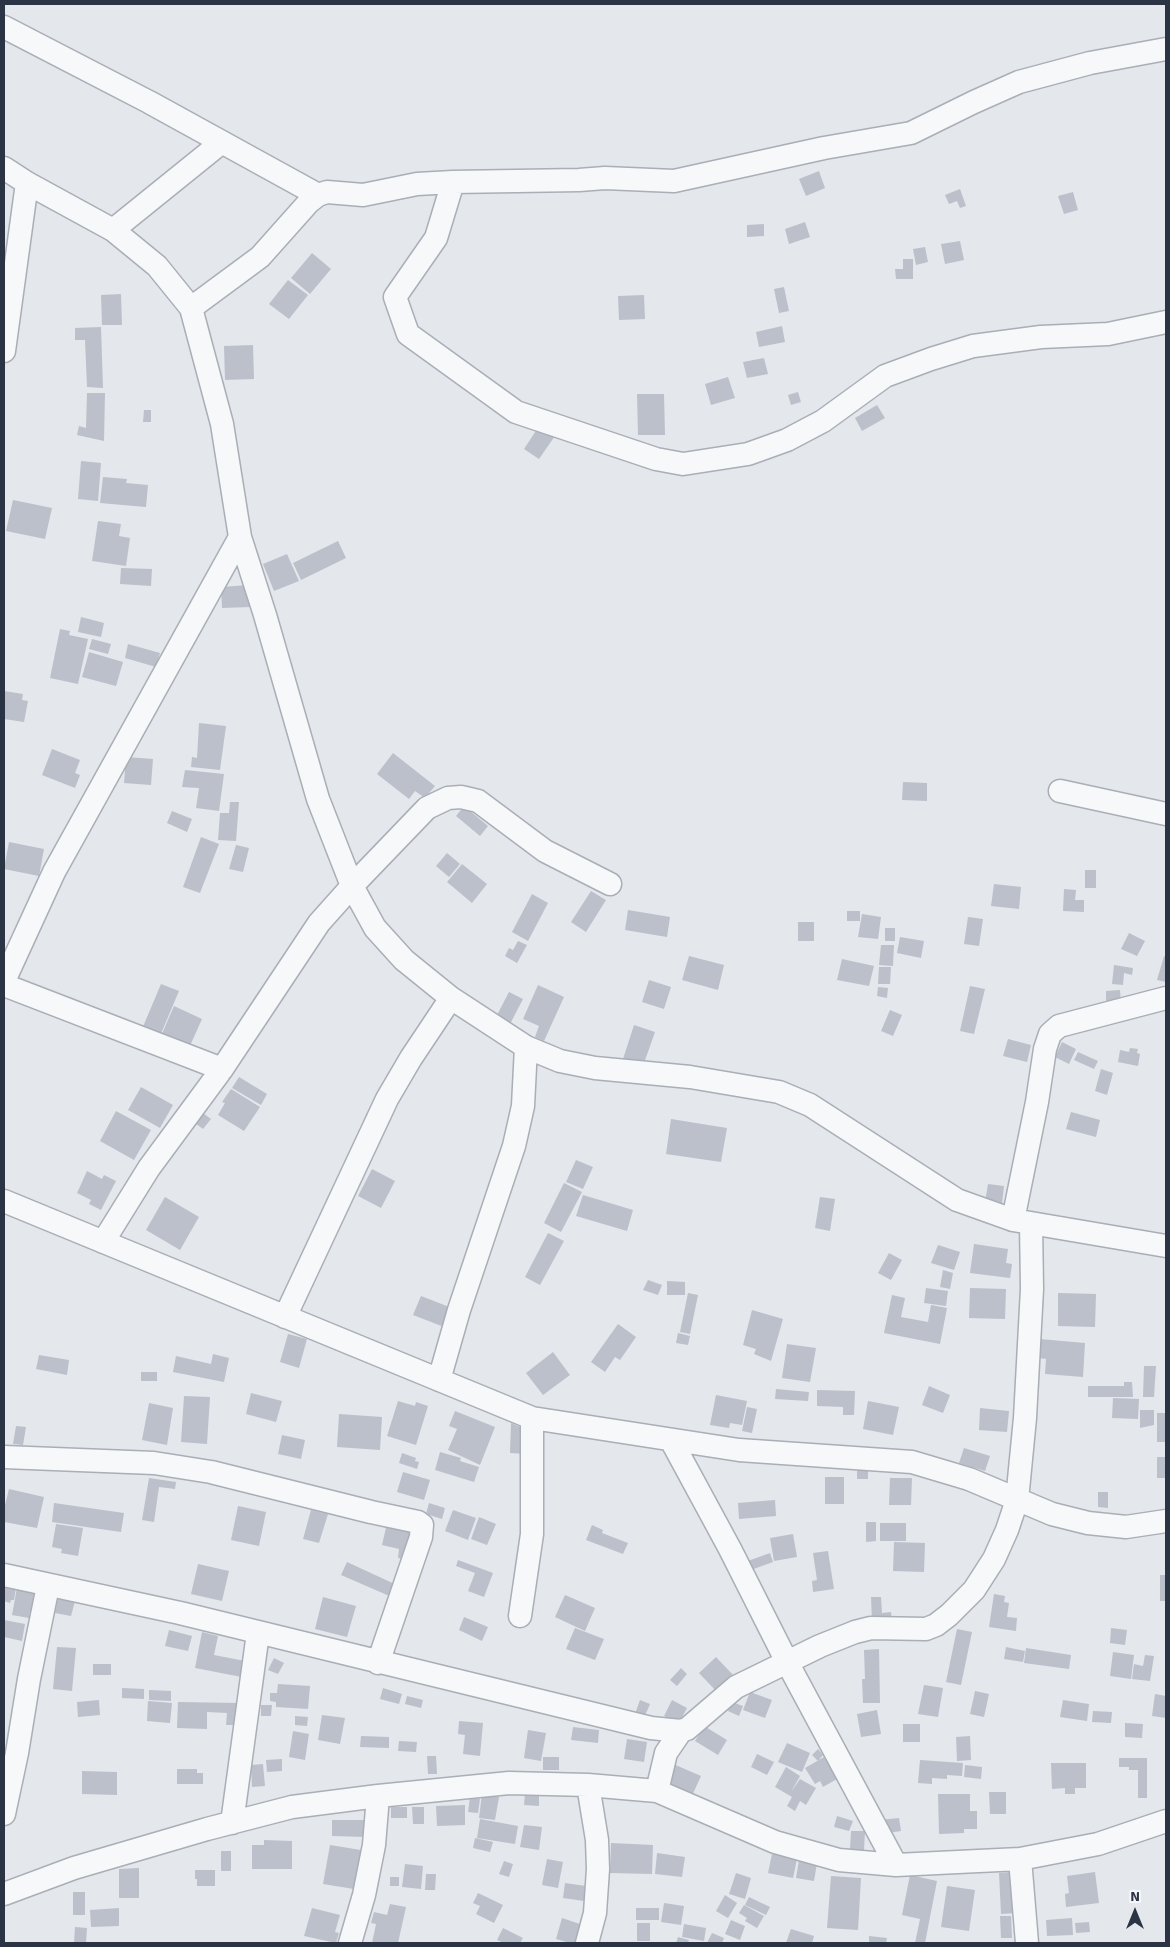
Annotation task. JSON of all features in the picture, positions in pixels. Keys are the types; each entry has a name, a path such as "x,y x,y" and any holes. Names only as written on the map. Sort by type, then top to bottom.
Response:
{"street":[{"path":"4,27 318,195"},
{"path":"191,308 260,257 318,195 327,192 362,195 417,184 453,182 605,178 674,181 824,148 911,133 1019,82 1090,63 1166,49"},
{"path":"113,230 222,142"},
{"path":"4,168 27,183 113,230 157,266 191,308 222,424 240,537 318,799 352,886 375,928 404,960 451,998 526,1047 560,1061 595,1068 690,1077 779,1092 810,1105 957,1200 1022,1222 1166,1246"},
{"path":"453,182 436,238 395,297 408,334 516,412 656,459 683,464 748,454 787,440 823,421 885,376 974,346 1041,338 1108,334 1166,322"},
{"path":"4,351 27,183"},
{"path":"222,1069 4,983 54,872 240,537"},
{"path":"1060,791 1166,814"},
{"path":"103,1242 149,1168 222,1069 319,923 427,808 448,798 461,797 478,801 545,851 610,884"},
{"path":"285,1316 387,1099 410,1058 451,998"},
{"path":"657,1791 666,1753 681,1731 695,1723 718,1700 736,1687 820,1646 855,1632 871,1628 926,1629 936,1625 974,1590 994,1559 1007,1530 1017,1500 1025,1418 1032,1289 1022,1222 1036,1102 1045,1049 1050,1034 1059,1026 1166,998"},
{"path":"439,1380 459,1310 514,1146 523,1106 526,1047"},
{"path":"4,1201 532,1418 739,1450 912,1462 970,1479 1052,1514 1088,1522 1126,1527 1166,1520"},
{"path":"520,1616 532,1534 532,1418"},
{"path":"671,1440 896,1865"},
{"path":"4,1456 154,1463 192,1469 221,1474 418,1522 422,1525 421,1537 378,1663"},
{"path":"4,1575 180,1613 378,1663 650,1728 681,1731"},
{"path":"4,1814 48,1586"},
{"path":"232,1823 258,1633"},
{"path":"650,1728 666,1753"},
{"path":"4,1894 74,1868 292,1807 509,1783 588,1785 657,1791 775,1842 839,1860 896,1865 1020,1859 1098,1844 1166,1821"},
{"path":"587,1943 595,1913 598,1869 597,1840 588,1785"},
{"path":"350,1943 364,1895 374,1845 378,1796"},
{"path":"1020,1859 1027,1943"}],"building":[{"path":"819,171 825,188 806,196 799,179"},
{"path":"960,189 966,206 960,208 957,201 949,204 945,195"},
{"path":"1073,192 1078,210 1064,214 1058,196"},
{"path":"805,222 810,237 789,244 785,229"},
{"path":"764,224 764,236 747,237 747,225"},
{"path":"960,241 964,260 945,264 941,244"},
{"path":"925,247 928,262 916,265 913,249"},
{"path":"312,253 331,269 310,294 291,278"},
{"path":"903,259 913,259 913,279 896,279 895,269 903,269"},
{"path":"288,280 308,295 289,319 269,304"},
{"path":"784,287 789,311 779,313 774,289"},
{"path":"121,294 122,325 102,325 101,295"},
{"path":"644,295 645,319 619,320 618,296"},
{"path":"782,326 785,342 759,347 756,332"},
{"path":"101,327 103,388 87,387 85,340 75,340 75,328"},
{"path":"253,345 254,379 225,380 224,346"},
{"path":"764,358 768,374 747,378 743,362"},
{"path":"728,377 735,398 711,405 705,384"},
{"path":"798,392 801,402 791,405 788,395"},
{"path":"87,393 105,393 104,441 77,435 79,426 86,428"},
{"path":"637,394 664,394 665,435 638,435"},
{"path":"877,405 885,418 862,431 855,418"},
{"path":"144,410 151,410 151,422 143,422"},
{"path":"541,423 557,433 539,459 524,449"},
{"path":"81,461 101,463 98,501 78,499"},
{"path":"103,477 127,479 126,483 148,485 146,507 100,503"},
{"path":"13,500 52,508 45,539 6,531"},
{"path":"98,521 121,524 119,536 130,538 126,566 92,561"},
{"path":"338,541 346,558 301,580 293,563"},
{"path":"287,554 299,581 274,591 263,564"},
{"path":"121,568 152,569 151,586 120,584"},
{"path":"249,585 250,607 222,608 221,587"},
{"path":"81,617 104,623 101,637 78,632"},
{"path":"60,629 70,631 69,635 88,639 78,684 50,678"},
{"path":"92,639 111,644 108,654 89,649"},
{"path":"128,644 160,653 156,667 125,658"},
{"path":"89,652 123,662 116,686 82,677"},
{"path":"4,691 23,694 22,700 28,701 24,722 4,719"},
{"path":"199,723 226,726 220,770 191,767 192,757 197,758"},
{"path":"52,749 80,760 75,773 80,775 75,788 42,775"},
{"path":"393,753 435,786 425,798 415,791 409,799 377,774"},
{"path":"126,757 153,759 151,785 124,783"},
{"path":"185,770 224,774 219,811 196,808 199,788 182,787"},
{"path":"903,782 927,783 927,801 902,800"},
{"path":"230,802 239,802 236,841 218,840 220,813 229,813"},
{"path":"464,806 488,826 480,836 456,816"},
{"path":"172,811 192,819 187,832 167,823"},
{"path":"201,837 219,844 200,893 183,887"},
{"path":"9,842 44,849 39,876 4,869"},
{"path":"236,845 249,848 243,872 229,869"},
{"path":"447,853 460,864 449,877 436,866"},
{"path":"462,864 487,884 472,903 447,882"},
{"path":"1085,870 1096,870 1096,888 1085,888"},
{"path":"994,884 1021,887 1019,909 991,906"},
{"path":"1064,889 1076,890 1075,900 1084,900 1084,912 1063,911"},
{"path":"591,891 606,900 586,932 571,922"},
{"path":"532,894 548,903 528,941 512,932"},
{"path":"628,910 670,917 667,937 625,930"},
{"path":"847,911 860,911 860,921 847,921"},
{"path":"862,914 881,917 878,939 858,937"},
{"path":"968,917 983,919 979,946 964,944"},
{"path":"798,922 814,922 814,941 798,941"},
{"path":"885,928 895,928 895,941 885,941"},
{"path":"1129,933 1145,941 1137,956 1121,949"},
{"path":"900,937 924,941 921,958 897,953"},
{"path":"518,941 527,945 517,963 505,956 509,948 513,950"},
{"path":"881,945 894,945 893,966 879,965"},
{"path":"689,956 724,965 718,990 682,980"},
{"path":"1164,956 1166,957 1166,982 1157,980"},
{"path":"842,959 874,966 869,986 837,980"},
{"path":"1114,965 1133,968 1132,975 1124,973 1123,985 1112,984"},
{"path":"879,967 891,967 890,984 878,984"},
{"path":"649,980 671,987 664,1009 642,1002"},
{"path":"161,984 179,991 160,1036 142,1029"},
{"path":"538,985 564,997 544,1041 535,1037 539,1026 523,1019"},
{"path":"970,986 985,989 974,1034 960,1031"},
{"path":"878,987 888,988 887,998 877,996"},
{"path":"1120,990 1121,1002 1106,1002 1106,991"},
{"path":"509,992 523,999 510,1024 496,1017"},
{"path":"174,1006 202,1019 189,1048 161,1036"},
{"path":"890,1010 902,1015 893,1036 881,1031"},
{"path":"634,1025 655,1032 643,1066 623,1059"},
{"path":"1008,1039 1031,1045 1027,1062 1003,1056"},
{"path":"1062,1042 1076,1049 1069,1064 1055,1057"},
{"path":"1130,1048 1138,1049 1137,1053 1140,1054 1138,1066 1118,1062 1120,1050 1129,1052"},
{"path":"1078,1052 1098,1061 1094,1069 1074,1060"},
{"path":"1101,1069 1113,1073 1107,1095 1095,1091"},
{"path":"239,1077 267,1094 261,1105 232,1088"},
{"path":"141,1087 173,1105 160,1128 128,1110"},
{"path":"231,1089 260,1107 244,1131 218,1115 225,1103 222,1102"},
{"path":"199,1110 211,1119 203,1129 192,1121"},
{"path":"116,1111 151,1130 134,1160 100,1141"},
{"path":"1071,1112 1100,1120 1096,1137 1066,1129"},
{"path":"671,1119 727,1128 721,1162 666,1154"},
{"path":"576,1160 593,1167 583,1189 566,1182"},
{"path":"372,1169 395,1181 381,1208 358,1196"},
{"path":"87,1171 102,1179 104,1175 116,1181 101,1210 89,1204 91,1200 77,1193"},
{"path":"564,1183 582,1192 561,1232 544,1223"},
{"path":"988,1184 1004,1186 1002,1204 985,1202"},
{"path":"583,1195 633,1210 627,1231 576,1216"},
{"path":"165,1197 199,1217 180,1250 146,1230"},
{"path":"820,1197 835,1199 830,1231 815,1228"},
{"path":"548,1233 564,1241 540,1285 525,1277"},
{"path":"974,1244 1008,1249 1006,1263 1012,1264 1010,1278 970,1273"},
{"path":"938,1245 960,1252 954,1270 931,1263"},
{"path":"889,1253 902,1260 891,1280 878,1273"},
{"path":"943,1270 953,1273 950,1289 940,1287"},
{"path":"648,1280 662,1285 658,1295 643,1290"},
{"path":"667,1281 685,1282 685,1295 667,1295"},
{"path":"926,1288 948,1291 946,1306 924,1303"},
{"path":"970,1288 1006,1289 1005,1319 969,1318"},
{"path":"688,1293 698,1295 690,1334 680,1332"},
{"path":"1058,1293 1096,1294 1095,1327 1058,1326"},
{"path":"892,1295 905,1298 901,1317 928,1322 931,1305 947,1308 940,1344 884,1333"},
{"path":"421,1296 452,1308 444,1327 413,1315"},
{"path":"752,1310 783,1319 771,1361 754,1354 756,1349 743,1345"},
{"path":"618,1324 636,1337 620,1360 615,1357 605,1372 591,1362"},
{"path":"678,1333 690,1336 688,1345 676,1343"},
{"path":"288,1334 307,1339 299,1368 280,1362"},
{"path":"1040,1339 1085,1343 1083,1377 1045,1374 1046,1359 1038,1358"},
{"path":"787,1344 816,1348 810,1382 782,1378"},
{"path":"553,1352 570,1375 543,1395 526,1373"},
{"path":"213,1354 229,1358 224,1382 173,1372 176,1356 211,1364"},
{"path":"39,1355 69,1360 67,1375 36,1369"},
{"path":"1144,1366 1156,1366 1154,1397 1143,1397"},
{"path":"141,1372 157,1372 157,1381 141,1381"},
{"path":"1124,1382 1132,1382 1133,1397 1088,1397 1088,1386 1124,1386"},
{"path":"929,1386 950,1395 943,1413 922,1405"},
{"path":"776,1389 809,1392 808,1401 775,1399"},
{"path":"817,1390 855,1391 854,1415 843,1415 843,1407 817,1406"},
{"path":"251,1393 282,1401 276,1422 246,1414"},
{"path":"716,1395 747,1401 742,1425 730,1423 729,1428 710,1425"},
{"path":"184,1396 210,1397 207,1444 181,1442"},
{"path":"1113,1398 1139,1399 1138,1419 1112,1418"},
{"path":"398,1401 415,1406 416,1402 428,1406 416,1445 387,1436"},
{"path":"868,1401 899,1407 893,1435 863,1429"},
{"path":"149,1403 173,1408 167,1445 142,1440"},
{"path":"747,1407 757,1409 752,1433 742,1431"},
{"path":"980,1408 1009,1411 1007,1432 979,1430"},
{"path":"1140,1410 1154,1410 1154,1425 1140,1428"},
{"path":"455,1411 495,1427 480,1465 448,1450 457,1429 449,1426"},
{"path":"1157,1413 1166,1413 1166,1442 1157,1442"},
{"path":"339,1414 382,1417 380,1450 337,1447"},
{"path":"511,1423 527,1430 526,1454 510,1453"},
{"path":"16,1426 26,1427 23,1445 13,1444"},
{"path":"282,1435 305,1440 301,1459 278,1454"},
{"path":"964,1448 990,1456 985,1471 959,1463"},
{"path":"440,1452 461,1458 460,1461 479,1467 474,1482 435,1470"},
{"path":"402,1453 416,1458 415,1461 419,1462 417,1469 399,1463"},
{"path":"1157,1457 1166,1457 1166,1478 1157,1478"},
{"path":"857,1464 868,1464 868,1479 857,1479"},
{"path":"403,1472 430,1480 424,1500 397,1492"},
{"path":"825,1477 844,1477 844,1504 825,1504"},
{"path":"149,1478 176,1482 175,1489 159,1487 154,1522 142,1520"},
{"path":"890,1478 912,1478 911,1505 889,1505"},
{"path":"9,1489 44,1497 37,1528 4,1522 4,1509"},
{"path":"1098,1492 1108,1492 1108,1508 1098,1507"},
{"path":"775,1500 776,1516 739,1519 738,1503"},
{"path":"54,1503 124,1513 121,1532 52,1522"},
{"path":"429,1503 445,1508 442,1519 426,1514"},
{"path":"238,1506 266,1512 259,1546 231,1540"},
{"path":"311,1510 328,1514 319,1543 303,1539"},
{"path":"453,1510 476,1518 468,1540 445,1531"},
{"path":"479,1517 496,1524 487,1545 471,1539"},
{"path":"388,1519 416,1525 408,1560 398,1558 399,1549 382,1545"},
{"path":"866,1522 876,1522 876,1541 866,1542"},
{"path":"880,1523 906,1523 906,1541 880,1541"},
{"path":"56,1524 83,1528 78,1556 61,1553 62,1549 52,1547"},
{"path":"592,1525 603,1530 602,1533 628,1543 623,1554 586,1540"},
{"path":"793,1534 797,1557 774,1561 770,1538"},
{"path":"894,1542 925,1543 924,1572 893,1571"},
{"path":"828,1551 834,1589 813,1592 812,1581 817,1580 813,1553"},
{"path":"770,1553 773,1562 748,1571 745,1562"},
{"path":"458,1560 493,1573 484,1597 468,1591 475,1573 456,1566"},
{"path":"347,1562 399,1586 394,1598 341,1575"},
{"path":"198,1564 229,1571 222,1601 191,1594"},
{"path":"1160,1575 1166,1575 1166,1601 1160,1601"},
{"path":"4,1586 16,1588 14,1600 11,1600 10,1603 4,1601"},
{"path":"17,1588 39,1592 35,1612 30,1611 29,1618 12,1615"},
{"path":"994,1594 1005,1596 1004,1602 1009,1603 1007,1617 1017,1618 1016,1631 989,1627"},
{"path":"565,1595 595,1608 585,1631 555,1617"},
{"path":"58,1597 75,1601 71,1616 55,1613"},
{"path":"323,1597 356,1606 347,1637 315,1629"},
{"path":"871,1597 881,1597 882,1613 891,1612 892,1621 872,1622"},
{"path":"464,1617 488,1627 482,1641 459,1630"},
{"path":"4,1620 25,1624 22,1641 4,1637"},
{"path":"575,1628 604,1639 595,1660 566,1649"},
{"path":"1111,1628 1127,1630 1125,1645 1110,1643"},
{"path":"957,1629 972,1632 961,1685 946,1682"},
{"path":"169,1630 192,1636 188,1651 165,1646"},
{"path":"202,1632 218,1636 214,1655 250,1662 247,1678 195,1668"},
{"path":"57,1647 76,1648 72,1691 53,1689"},
{"path":"1006,1647 1025,1651 1023,1662 1004,1659"},
{"path":"1026,1648 1071,1655 1069,1669 1024,1663"},
{"path":"879,1649 880,1703 863,1703 862,1679 865,1679 864,1650"},
{"path":"1113,1652 1134,1655 1131,1679 1110,1676"},
{"path":"1145,1655 1154,1656 1150,1681 1132,1679 1134,1664 1143,1666"},
{"path":"716,1657 734,1676 717,1692 699,1673"},
{"path":"274,1658 284,1663 278,1674 268,1670"},
{"path":"93,1664 111,1664 111,1675 93,1675"},
{"path":"681,1668 687,1674 677,1686 670,1680"},
{"path":"278,1684 310,1686 308,1709 276,1707 276,1702 270,1701 270,1693 277,1693"},
{"path":"924,1685 943,1688 938,1717 918,1714"},
{"path":"122,1688 144,1689 144,1699 122,1698"},
{"path":"383,1688 402,1694 399,1704 380,1699"},
{"path":"149,1690 171,1691 171,1701 149,1700"},
{"path":"975,1691 989,1694 984,1717 970,1714"},
{"path":"750,1692 772,1700 765,1718 743,1710"},
{"path":"1155,1694 1166,1696 1166,1718 1152,1716"},
{"path":"407,1696 423,1700 421,1708 405,1704"},
{"path":"99,1700 100,1715 78,1717 77,1702"},
{"path":"640,1700 650,1704 644,1718 635,1714"},
{"path":"672,1700 687,1708 679,1723 664,1716"},
{"path":"1063,1700 1089,1704 1087,1721 1060,1717"},
{"path":"148,1701 172,1703 170,1723 147,1721"},
{"path":"178,1702 239,1703 238,1725 226,1725 227,1713 207,1712 207,1729 177,1728"},
{"path":"732,1702 743,1706 739,1716 728,1711"},
{"path":"261,1705 272,1705 271,1716 261,1716"},
{"path":"877,1710 881,1734 861,1737 857,1714"},
{"path":"1093,1711 1112,1712 1111,1723 1092,1722"},
{"path":"322,1715 345,1718 340,1744 318,1740"},
{"path":"295,1716 308,1717 307,1726 295,1725"},
{"path":"459,1721 483,1723 480,1756 463,1754 465,1735 458,1734"},
{"path":"1125,1723 1143,1724 1142,1738 1125,1737"},
{"path":"903,1724 920,1724 920,1742 903,1742"},
{"path":"704,1726 727,1740 718,1755 695,1741"},
{"path":"573,1727 599,1730 598,1743 571,1740"},
{"path":"528,1730 546,1733 541,1761 524,1758"},
{"path":"293,1731 309,1734 305,1760 289,1757"},
{"path":"361,1736 389,1737 389,1748 360,1747"},
{"path":"970,1736 971,1760 957,1761 956,1737"},
{"path":"627,1739 647,1742 644,1762 624,1759"},
{"path":"399,1741 417,1742 416,1752 398,1751"},
{"path":"787,1743 810,1753 802,1772 778,1762"},
{"path":"818,1749 823,1755 818,1761 812,1755"},
{"path":"757,1754 774,1762 767,1775 751,1767"},
{"path":"427,1756 436,1756 437,1774 428,1774"},
{"path":"543,1757 559,1757 559,1770 543,1770"},
{"path":"824,1757 837,1779 823,1787 820,1781 815,1784 805,1768"},
{"path":"1119,1758 1147,1758 1147,1798 1138,1798 1138,1770 1129,1770 1129,1767 1119,1767"},
{"path":"282,1759 282,1771 267,1772 266,1760"},
{"path":"920,1760 963,1763 962,1776 947,1775 947,1779 932,1778 932,1784 918,1783"},
{"path":"671,1763 701,1776 691,1798 661,1785"},
{"path":"1051,1763 1086,1763 1086,1788 1075,1788 1075,1794 1065,1794 1065,1788 1052,1789"},
{"path":"263,1764 265,1786 252,1787 251,1765"},
{"path":"965,1765 982,1767 981,1779 964,1777"},
{"path":"786,1767 800,1776 791,1792 800,1779 816,1788 806,1805 800,1801 795,1811 787,1806 792,1797 775,1787"},
{"path":"177,1769 197,1769 197,1773 203,1773 203,1784 177,1784"},
{"path":"82,1771 117,1772 117,1795 82,1794"},
{"path":"989,1792 1006,1792 1006,1814 990,1814"},
{"path":"525,1793 539,1794 539,1806 524,1805"},
{"path":"482,1794 499,1797 495,1820 479,1818"},
{"path":"938,1794 970,1794 970,1811 977,1811 977,1829 964,1829 964,1833 939,1834"},
{"path":"470,1797 480,1799 478,1813 468,1812"},
{"path":"465,1805 465,1825 437,1826 436,1806"},
{"path":"391,1807 407,1807 407,1818 391,1818"},
{"path":"412,1807 424,1807 424,1824 413,1824"},
{"path":"837,1816 853,1821 849,1831 834,1827"},
{"path":"899,1818 901,1831 881,1834 879,1820"},
{"path":"480,1819 518,1826 515,1844 477,1838"},
{"path":"332,1820 366,1820 366,1837 332,1836"},
{"path":"524,1825 542,1827 539,1850 520,1847"},
{"path":"851,1831 865,1831 864,1850 850,1850"},
{"path":"475,1838 493,1842 490,1852 473,1848"},
{"path":"264,1840 292,1841 292,1869 252,1869 252,1845 264,1845"},
{"path":"611,1843 653,1845 652,1874 610,1873"},
{"path":"330,1845 361,1850 354,1889 323,1884"},
{"path":"221,1851 231,1851 231,1871 221,1871"},
{"path":"657,1853 685,1857 682,1877 655,1874"},
{"path":"772,1854 797,1859 793,1878 768,1873"},
{"path":"547,1859 563,1862 558,1888 542,1885"},
{"path":"799,1860 817,1863 814,1881 796,1878"},
{"path":"504,1861 513,1864 509,1877 499,1874"},
{"path":"405,1864 423,1866 421,1889 402,1887"},
{"path":"139,1868 139,1898 119,1898 119,1869"},
{"path":"195,1870 215,1870 215,1886 197,1886"},
{"path":"1014,1872 1016,1913 1001,1914 999,1873"},
{"path":"1095,1872 1099,1903 1066,1907 1065,1894 1069,1893 1067,1876"},
{"path":"736,1873 751,1878 745,1899 729,1894"},
{"path":"426,1874 436,1874 435,1890 425,1890"},
{"path":"910,1875 937,1881 925,1943 915,1943 920,1919 902,1915"},
{"path":"831,1876 861,1878 858,1930 827,1928"},
{"path":"390,1877 399,1877 399,1886 390,1886"},
{"path":"565,1883 586,1886 584,1901 563,1898"},
{"path":"947,1886 975,1890 969,1931 941,1927"},
{"path":"73,1892 85,1892 85,1915 73,1915"},
{"path":"478,1893 503,1905 494,1923 476,1914 480,1906 473,1903"},
{"path":"725,1895 737,1903 728,1918 716,1911"},
{"path":"749,1897 770,1907 766,1915 745,1905"},
{"path":"664,1903 684,1906 681,1925 661,1922"},
{"path":"390,1904 406,1907 398,1943 372,1943 376,1924 371,1923 374,1912 387,1915"},
{"path":"744,1905 764,1916 757,1928 745,1921 747,1918 739,1913"},
{"path":"119,1908 119,1926 91,1927 90,1910"},
{"path":"312,1908 340,1915 335,1932 339,1933 336,1943 304,1936"},
{"path":"636,1908 659,1908 659,1920 636,1920"},
{"path":"1000,1916 1011,1916 1012,1938 1001,1938"},
{"path":"562,1918 583,1925 577,1943 556,1939"},
{"path":"1072,1918 1073,1935 1047,1936 1046,1920"},
{"path":"731,1920 745,1926 740,1940 725,1934"},
{"path":"1089,1922 1090,1932 1076,1933 1075,1923"},
{"path":"637,1923 650,1923 650,1941 637,1941"},
{"path":"684,1924 706,1928 704,1941 682,1937"},
{"path":"75,1927 87,1928 86,1943 74,1943"},
{"path":"503,1928 523,1938 520,1943 504,1943 497,1940"},
{"path":"791,1929 814,1936 812,1943 786,1943"},
{"path":"712,1933 724,1938 722,1943 707,1943"},
{"path":"869,1936 887,1938 886,1943 869,1943"},
{"path":"678,1937 689,1940 688,1943 676,1943"}]}
